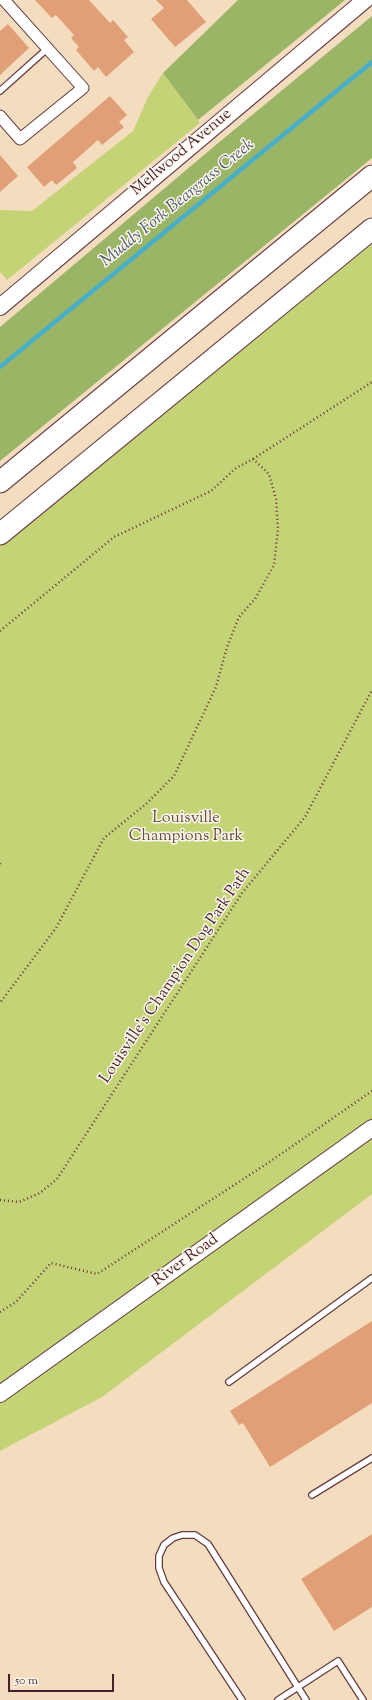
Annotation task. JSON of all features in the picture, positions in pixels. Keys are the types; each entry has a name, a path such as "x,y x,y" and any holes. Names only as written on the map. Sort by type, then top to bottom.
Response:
{"highway":[{"path":"0,482 372,176"},
{"path":"0,534 372,229"}],"street":[{"path":"0,116 20,139 83,88 4,0"},
{"name":"Mellwood Avenue","path":"1,304 365,0"},
{"name":"River Road","path":"0,1394 372,1128"}],"lane":[{"path":"0,92 48,48"},
{"path":"228,1382 372,1278"},
{"path":"312,1494 372,1458"},
{"path":"242,1700 164,1582 159,1568 159,1556 164,1545 173,1538 182,1535 195,1536 208,1544 306,1700"},
{"path":"278,1700 338,1661 363,1700"}],"path":[{"path":"0,631 114,537 211,491 236,468 253,459 372,382"},
{"path":"0,1003 56,928 104,838 146,804 174,776 216,687 227,647 238,617 255,599 274,565 278,529 276,499 269,474 253,459"},
{"name":"Louisville's Champion Dog Park Path","path":"0,1200 19,1202 40,1193 57,1179 242,893 305,818 372,690"},
{"path":"0,1312 16,1302 51,1263 97,1274 268,1163 372,1091"}],"green space":[{"path":"238,0 345,0 198,120 163,73"},
{"path":"372,16 372,158 0,461 0,327 217,144"},
{"path":"163,73 200,123 7,280 0,272 0,210 32,211 133,131 148,97"},
{"name":"Louisville Champions Park","path":"372,234 372,1194 102,1397 0,1451 0,540"}],"building":[{"path":"35,0 89,0 110,23 113,20 128,37 124,40 134,52 106,77 98,67 94,71 76,50 79,47 71,38 74,35 56,15 52,18"},
{"path":"156,0 187,0 206,22 175,47 151,19 164,8"},
{"path":"8,24 29,48 0,75 0,31"},
{"path":"110,96 127,115 119,122 124,127 102,145 98,140 73,162 77,168 56,185 52,180 44,187 27,167"},
{"path":"0,155 18,176 0,192"},
{"path":"372,1321 372,1403 270,1467 243,1423 239,1425 230,1411"},
{"path":"372,1534 372,1607 334,1631 301,1579"}],"waterway":[{"name":"Muddy Fork Beargrass Creek","path":"0,367 372,62"}]}
